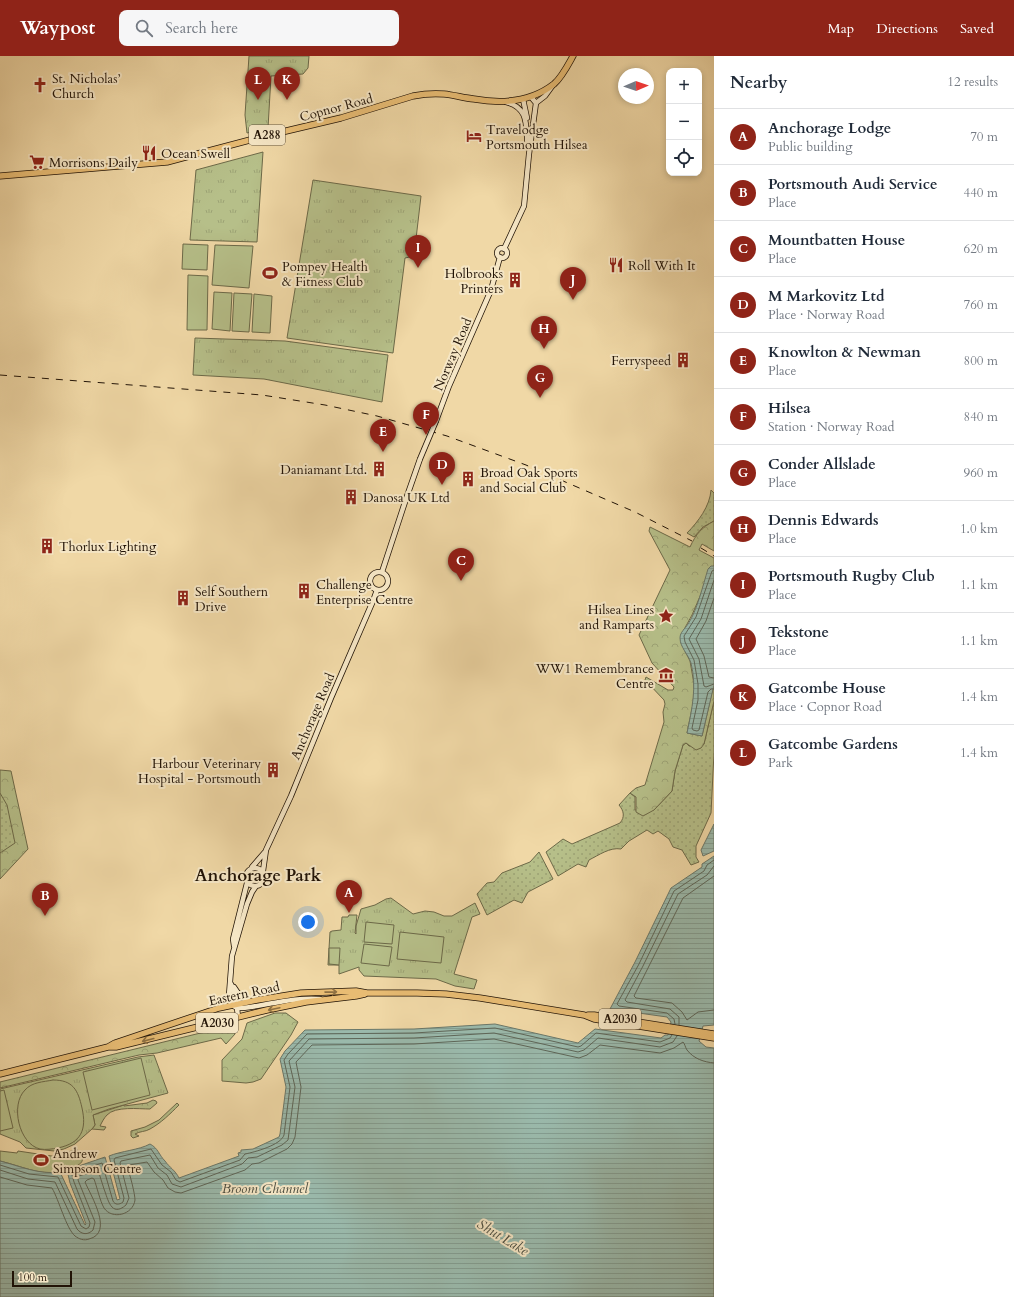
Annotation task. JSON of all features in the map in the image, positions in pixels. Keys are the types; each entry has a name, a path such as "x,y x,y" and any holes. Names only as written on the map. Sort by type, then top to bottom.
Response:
{"main road":[{"name":"Copnor Road","path":"0,176 167,162 240,142 341,118 413,96 444,94 505,102 523,99 531,97 554,84 571,58"},
{"name":"Eastern Road","path":"0,1074 108,1047 115,1043 193,1016 251,1001 301,993 356,991 367,993 446,994 584,1015 594,1015 714,1038"},
{"name":"Eastern Road","path":"108,1047 116,1048 282,1007 367,993"},
{"name":"Eastern Road","path":"656,1027 714,1034"}],"street":[{"path":"531,97 536,103 545,96 554,84"},
{"name":"Norway Road","path":"382,572 420,459 449,386 491,290 500,257 504,258 507,255 507,251 504,249 524,206 528,152 528,119 523,99"},
{"name":"Norway Road","path":"505,102 517,106 522,111 526,121 528,152"},
{"name":"Norway Road","path":"528,152 536,103"},
{"path":"382,572 387,576 388,584 382,590 374,589 370,584 370,578 373,573 382,572"},
{"name":"Anchorage Road","path":"252,867 266,850 377,590"},
{"name":"Anchorage Road","path":"263,871 266,850"},
{"path":"234,946 233,938 247,883 245,875 252,867 258,868 263,871 263,881 256,886 249,898 234,946 230,971 229,995 235,1006 238,1018"},
{"path":"247,883 251,886 256,886"},
{"path":"230,982 240,996 251,1001"},
{"path":"235,1006 243,1008 296,999 326,999"}],"green space":[{"path":"249,56 309,56 308,68 303,74 271,76 268,128 247,133 245,115"},
{"path":"263,152 257,242 190,240 196,170"},
{"path":"313,180 421,196 414,256 405,258 393,353 287,338"},
{"path":"183,244 208,245 207,270 182,269"},
{"path":"215,245 253,246 249,288 212,285"},
{"path":"188,275 208,276 207,330 187,330"},
{"path":"214,292 232,293 230,331 212,329"},
{"path":"234,293 252,294 249,332 232,331"},
{"path":"254,294 272,296 270,333 252,332"},
{"path":"195,338 285,341 388,355 382,402 264,379 193,375"},
{"path":"711,490 714,493 714,521 703,527 694,537 687,533 706,508"},
{"path":"714,521 714,551 702,544 699,550 714,558 714,566 692,615 681,635 681,643 690,661 694,684 694,699 687,733 702,736 713,688 714,689 714,701 704,744 701,748 696,750 686,743 683,745 675,771 672,791 654,810 643,816 636,812 636,797 630,793 636,788 645,785 664,722 663,712 665,704 664,700 645,680 646,677 668,690 673,690 674,687 652,663 639,635 670,570 649,531 650,527 690,547 694,538 699,532"},
{"path":"714,701 714,753 711,813 696,846 696,857 699,862 691,865 682,850 673,847 669,839 658,831 653,834 647,830 629,841 621,849 613,849 605,852 589,860 586,867 578,864 558,876 546,852 563,839 572,844 620,823 623,818 623,814 619,805 630,793 635,797 635,810 654,810 672,791 675,771 683,745 686,743 689,746 704,744"},
{"path":"0,770 11,771 28,849 0,879 0,853 15,843 7,805 0,793"},
{"path":"0,776 20,852 0,873"},
{"path":"539,852 553,879 528,892 522,903 514,900 487,915 477,894 487,883 494,882 502,873 530,862"},
{"path":"391,898 413,914 425,911 434,912 444,916 452,916 475,903 480,914 472,917 454,974 477,980 474,989 455,986 436,979 364,976 359,970 359,967 339,974 339,965 328,965 330,932 341,930 342,917 357,915 355,933 356,934 356,926 361,909"},
{"path":"366,922 394,925 392,944 364,942"},
{"path":"400,932 444,937 441,963 397,959"},
{"path":"364,944 392,947 389,966 361,963"},
{"path":"329,948 340,948 339,965 329,964"},
{"path":"275,1013 286,1013 298,1022 291,1035 261,1079 246,1083 222,1081 222,1060 242,1039 247,1023"},
{"path":"225,1027 234,1028 235,1034 226,1044 221,1038 157,1053 139,1055 0,1088 0,1082"},
{"path":"154,1055 168,1093 109,1109 93,1115 95,1125 75,1144 64,1149 54,1151 26,1148 20,1142 0,1134 0,1089 138,1057"},
{"path":"141,1058 150,1095 92,1110 83,1072"},
{"path":"53,1080 60,1080 74,1087 79,1096 84,1123 83,1129 77,1139 66,1146 51,1149 40,1149 33,1146 22,1132 19,1123 18,1105 20,1097 28,1087"},
{"path":"4,1090 13,1128 0,1131 0,1091"},
{"path":"153,1100 157,1103 150,1109 121,1109 111,1112 105,1117 100,1126 106,1127 104,1130 92,1129 95,1125 93,1115 124,1105 147,1103"},
{"path":"177,1103 179,1105 158,1124 148,1130 135,1134 139,1136 133,1138 131,1136 131,1131 145,1127 159,1120"},
{"name":"Andrew Simpson Centre","path":"76,1149 82,1157 82,1161 78,1167 66,1171 38,1172 0,1161 0,1151 17,1153 18,1151 63,1158 64,1154"}],"water":[{"path":"711,566 714,566 714,685 702,736 687,733 692,707 694,681 691,663 681,644 680,636 691,619 700,598 708,569"},
{"path":"714,824 714,851 703,856 701,850"},
{"path":"714,856 714,1025 703,1026 699,1041 706,1047 714,1048 714,1297 0,1297 0,1161 30,1170 52,1173 60,1172 85,1225 86,1224 70,1183 67,1170 105,1157 117,1200 120,1199 109,1156 141,1148 150,1144 157,1150 179,1178 239,1156 238,1153 241,1152 241,1150 253,1149 279,1137 286,1087 280,1059 285,1051 305,1030 414,1029 495,1024 578,1043 595,1029 661,1038 668,1035 671,1022 667,1017 610,1009 671,888 702,867 702,864"}],"railway":[{"path":"0,375 262,395 325,405 377,416 447,436 526,465 635,512 692,541"},
{"path":"701,548 714,556"}],"place":[{"name":"St. Nicholas’ Church","path":"40,85"},
{"name":"Gatcombe Gardens","path":"258,100"},
{"name":"Gatcombe House","path":"287,100"},
{"name":"Travelodge Portsmouth Hilsea","path":"474,136"},
{"name":"Ocean Swell","path":"149,153"},
{"name":"Morrisons Daily","path":"37,162"},
{"name":"Roll With It","path":"616,265"},
{"name":"Portsmouth Rugby Club","path":"418,268"},
{"name":"Pompey Health & Fitness Club","path":"270,273"},
{"name":"Holbrooks Printers","path":"515,280"},
{"name":"Tekstone","path":"573,300"},
{"name":"Dennis Edwards","path":"544,349"},
{"name":"Ferryspeed","path":"683,360"},
{"name":"Conder Allslade","path":"540,398"},
{"name":"Hilsea","path":"426,435"},
{"name":"Knowlton & Newman","path":"383,452"},
{"name":"Daniamant Ltd.","path":"379,469"},
{"name":"Broad Oak Sports and Social Club","path":"468,479"},
{"name":"M Markovitz Ltd","path":"442,485"},
{"name":"Danosa UK Ltd","path":"351,497"},
{"name":"Thorlux Lighting","path":"47,546"},
{"name":"Mountbatten House","path":"461,581"},
{"name":"Challenge Enterprise Centre","path":"304,591"},
{"name":"Self Southern Drive","path":"183,598"},
{"name":"Hilsea Lines and Ramparts","path":"666,616"},
{"name":"WW1 Remembrance Centre","path":"666,675"},
{"name":"Harbour Veterinary Hospital - Portsmouth","path":"273,770"},
{"name":"Anchorage Lodge","path":"349,913"},
{"name":"Portsmouth Audi Service","path":"45,916"},
{"name":"Andrew Simpson Centre","path":"41,1160"}],"district":[{"name":"Anchorage Park","path":"258,875"}],"water label":[{"name":"Broom Channel","path":"265,1188"},
{"name":"Shut Lake","path":"503,1237"}]}
